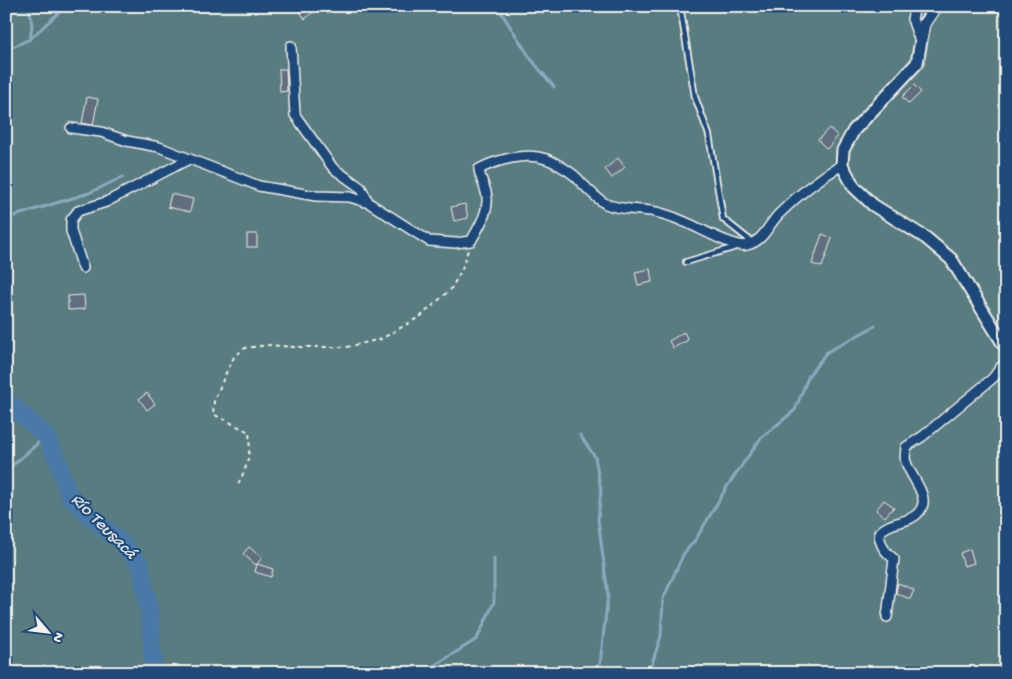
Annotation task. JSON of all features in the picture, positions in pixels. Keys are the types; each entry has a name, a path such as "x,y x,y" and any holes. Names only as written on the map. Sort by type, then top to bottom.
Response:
{"street":[{"path":"915,6 912,19 921,44"},
{"path":"936,6 924,24 917,62 854,130 843,150 842,165 854,187 873,205 926,238 952,259 1006,348"},
{"path":"291,46 294,115 333,168 361,188 369,203"},
{"path":"71,128 101,132 159,147 259,186 316,196 350,197 369,203 429,242 471,241 486,210 487,194 479,169 494,162 527,157 546,158 574,175 590,192 607,204 651,211 678,219 740,246 746,246 761,238 778,215 822,176 842,165"},
{"path":"83,268 71,231 71,220 78,211 106,202 190,159"},
{"path":"887,616 894,559 880,544 879,533 886,526 914,517 922,509 924,499 905,460 906,447 923,436 993,378 1001,367 1006,364"}],"lane":[{"path":"680,6 695,96 709,135 723,218 753,243"},
{"path":"686,262 740,246"}],"path":[{"path":"238,484 248,464 249,432 213,414 214,401 234,357 245,348 270,345 347,347 381,339 421,316 451,289 462,269 471,241"}],"green space":[{"path":"6,6 1006,6 1006,673 6,673"}],"building":[{"path":"304,6 320,6 305,19 299,10"},
{"path":"279,69 286,69 287,91 280,92"},
{"path":"914,85 921,92 909,104 902,97"},
{"path":"87,97 98,99 93,125 82,123"},
{"path":"829,128 838,136 827,149 818,140"},
{"path":"618,158 625,167 612,178 605,169"},
{"path":"171,194 193,199 190,212 168,207"},
{"path":"465,204 468,218 454,221 451,207"},
{"path":"247,234 257,234 257,247 247,247"},
{"path":"822,234 832,238 822,267 812,264"},
{"path":"650,269 652,282 638,285 635,272"},
{"path":"84,295 85,309 68,310 68,296"},
{"path":"684,332 688,340 673,348 669,341"},
{"path":"147,393 155,404 147,410 139,399"},
{"path":"884,500 894,507 885,517 876,510"},
{"path":"249,547 262,558 256,565 243,554"},
{"path":"970,549 974,563 964,566 960,553"},
{"path":"257,564 273,569 271,577 255,572"},
{"path":"898,583 914,590 910,599 896,593"}],"waterway":[{"path":"29,6 32,25 30,39"},
{"path":"6,50 30,39 66,6"},
{"path":"497,6 531,59 554,87"},
{"path":"6,224 14,216 89,193 123,177"},
{"path":"649,673 661,636 663,599 684,553 696,539 728,485 761,438 795,410 809,375 827,352 875,326"},
{"name":"Río Teusacá","path":"6,400 46,436 57,459 69,495 90,516 120,541 140,564 149,609 154,669 157,673"},
{"path":"580,435 595,457 601,490 598,519 608,595 599,673"},
{"path":"6,471 46,436"},
{"path":"429,673 432,667 477,639 494,602 494,558"}]}
